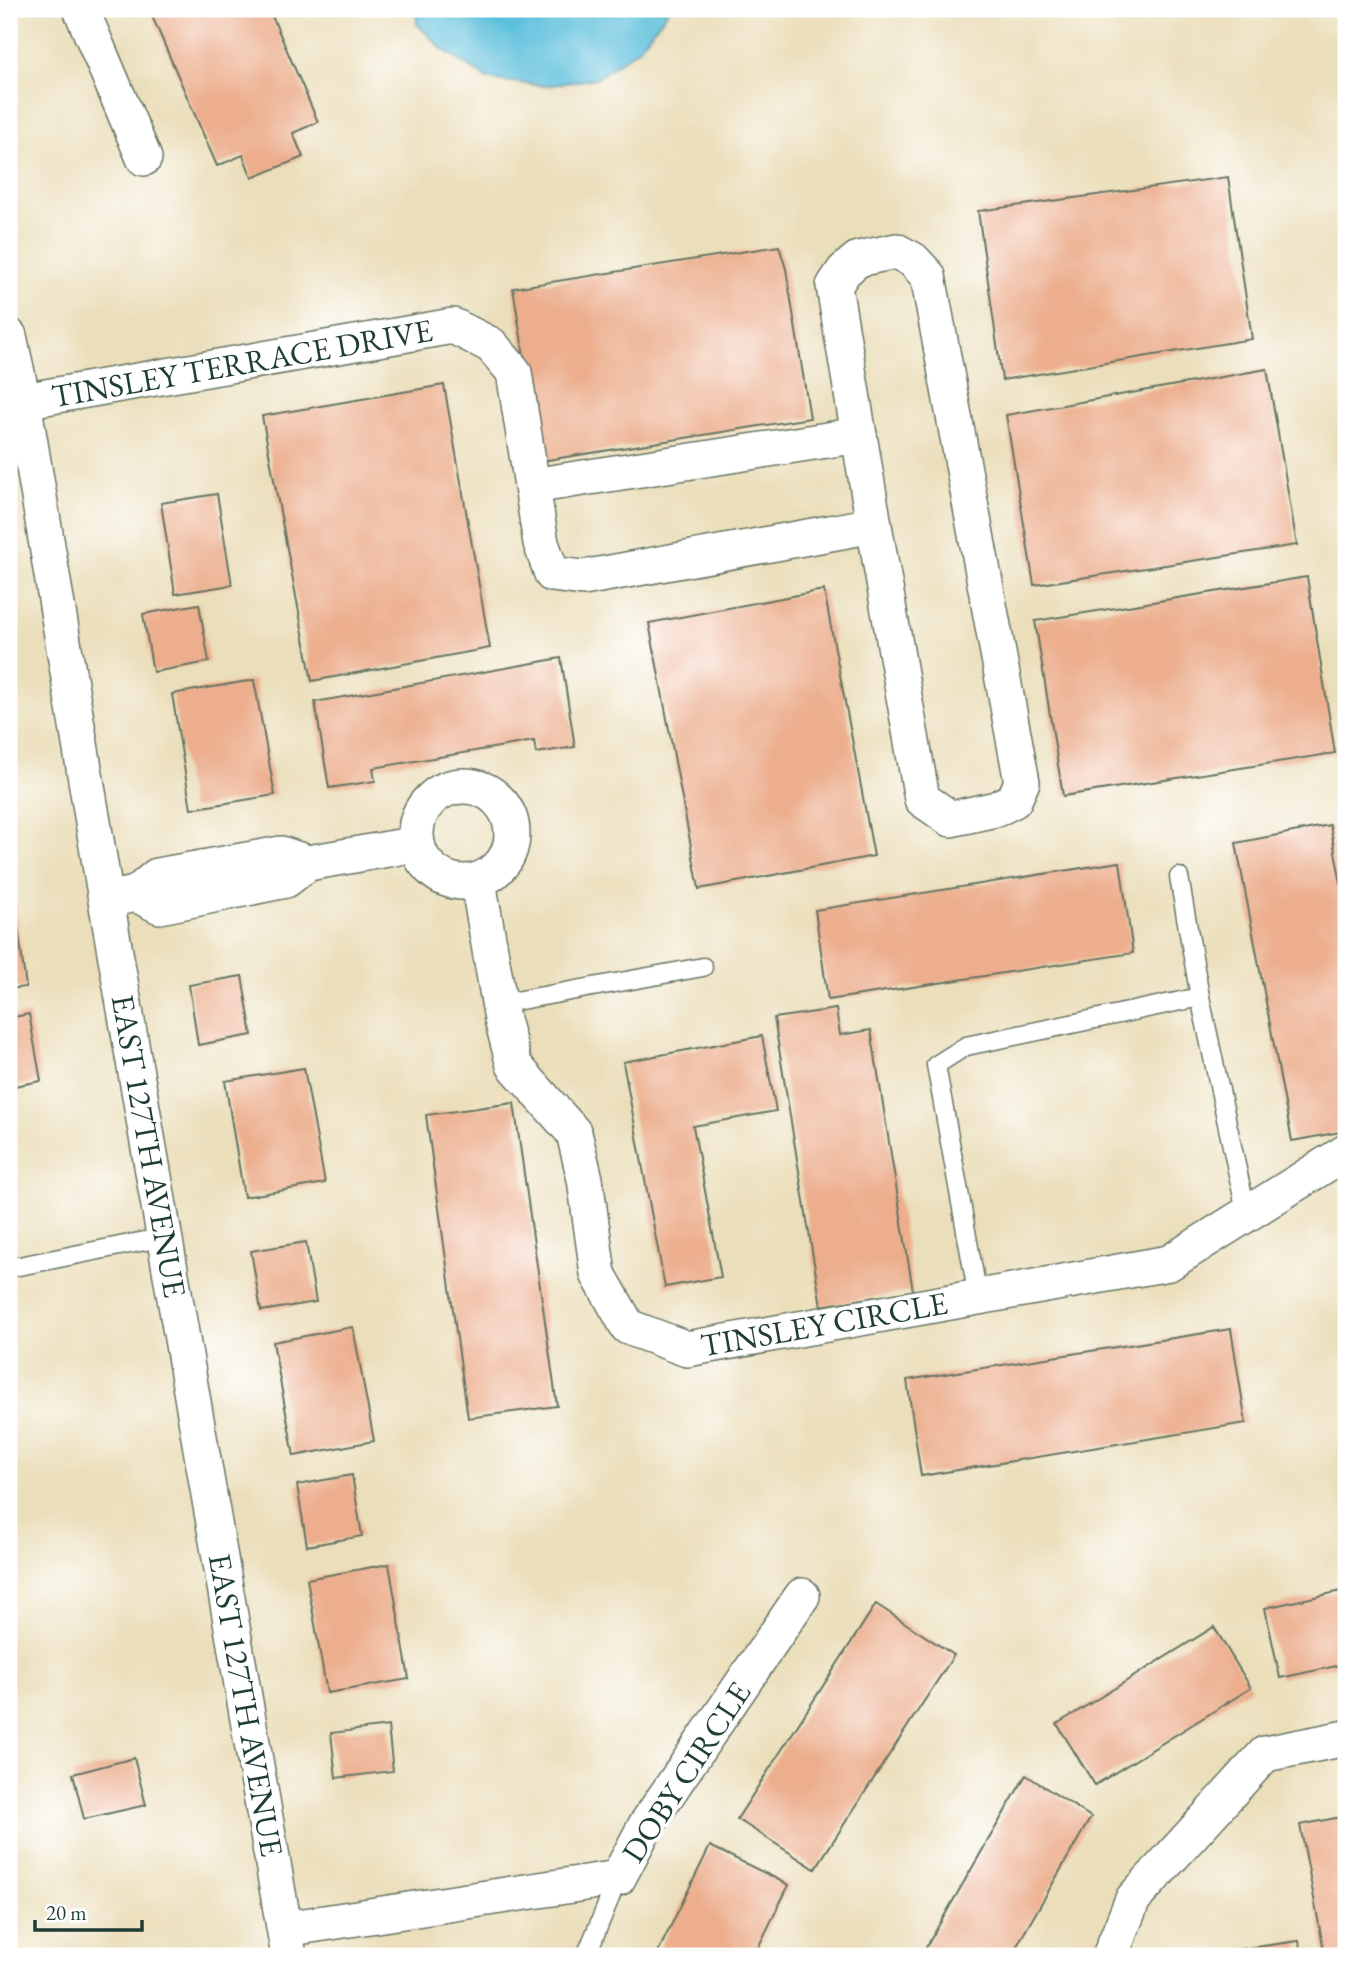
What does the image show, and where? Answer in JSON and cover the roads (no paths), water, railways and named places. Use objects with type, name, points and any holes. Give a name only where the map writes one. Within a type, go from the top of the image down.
[{"type":"street","points":[[81,9],[144,158]]},
{"type":"street","points":[[895,251],[913,260],[928,276],[1021,782],[1014,800],[996,809],[951,819],[922,799],[874,525],[834,286],[844,271],[858,259],[895,251]]},
{"type":"street","name":"TINSLEY TERRACE DRIVE","points":[[23,401],[453,326],[491,345],[514,372],[541,543],[552,574],[583,578],[874,525]]},
{"type":"street","name":"EAST 127TH AVENUE","points":[[9,336],[121,897],[165,1237],[287,1943]]},
{"type":"street","points":[[532,486],[859,435]]},
{"type":"street","points":[[459,786],[475,786],[490,793],[502,804],[510,817],[513,833],[511,849],[503,863],[492,874],[478,881],[462,883],[446,880],[422,859],[416,844],[416,828],[430,799],[459,786]]},
{"type":"street","points":[[121,897],[157,876],[169,873],[281,854],[308,863],[416,844]]},
{"type":"street","name":"TINSLEY CIRCLE","points":[[478,881],[499,1004],[514,1065],[574,1133],[585,1179],[598,1274],[628,1327],[687,1349],[1169,1263],[1346,1152]]},
{"type":"street","name":"DOBY CIRCLE","points":[[287,1943],[618,1878],[646,1825],[802,1596]]},
{"type":"street","points":[[1110,1956],[1133,1899],[1265,1754],[1346,1738]]},
{"type":"lane","points":[[1180,877],[1200,997],[1247,1216]]},
{"type":"lane","points":[[499,1004],[703,967]]},
{"type":"lane","points":[[978,1297],[936,1065],[966,1046],[1200,997]]},
{"type":"lane","points":[[9,1268],[165,1237]]},
{"type":"lane","points":[[586,1956],[618,1878]]},
{"type":"water","points":[[416,9],[668,11],[639,48],[597,78],[546,86],[488,79],[442,49],[417,24]]}]
